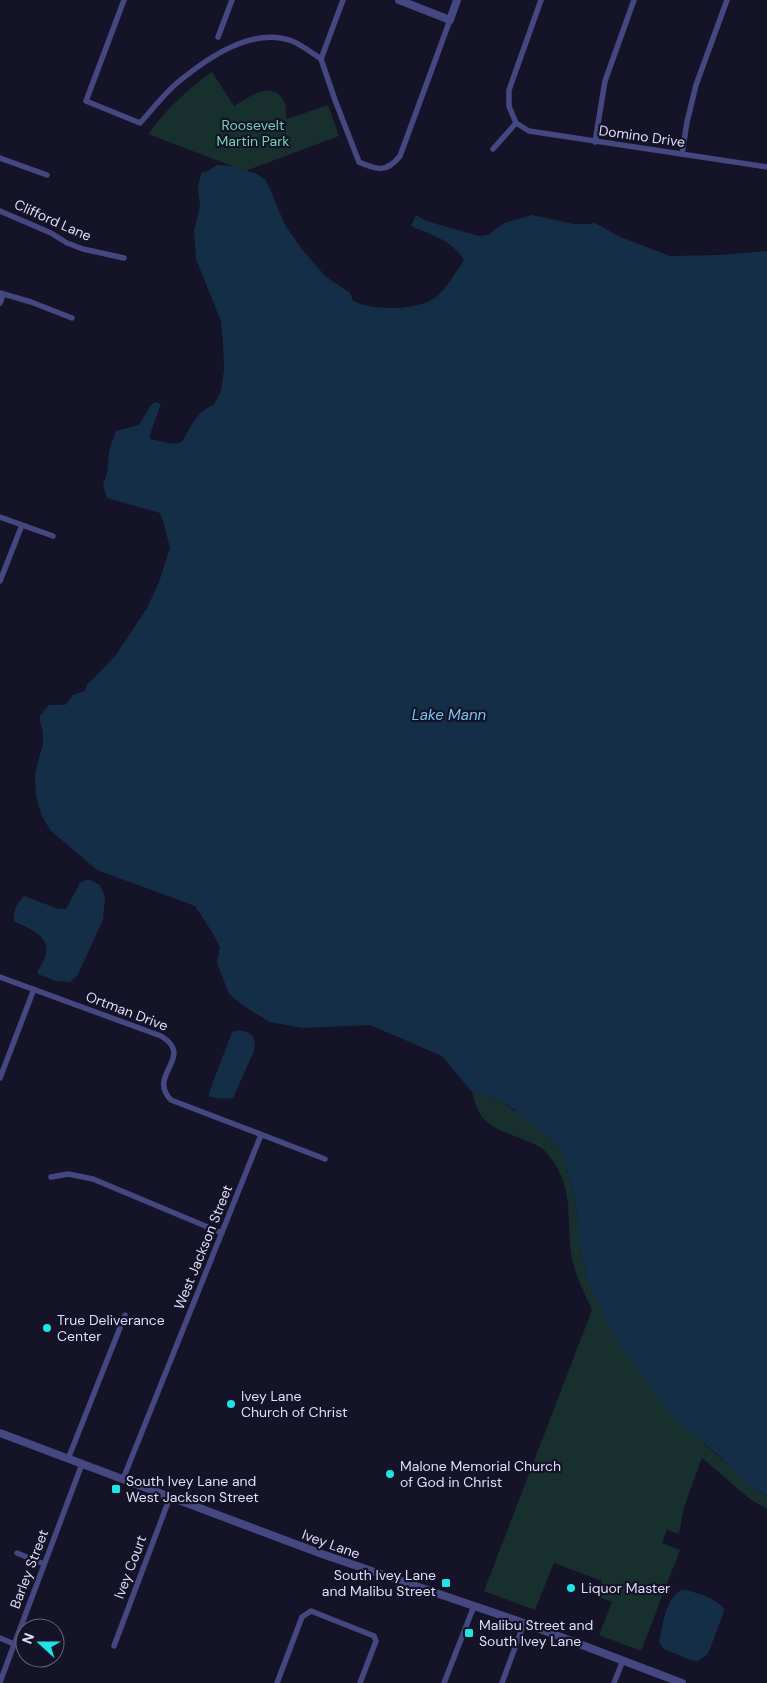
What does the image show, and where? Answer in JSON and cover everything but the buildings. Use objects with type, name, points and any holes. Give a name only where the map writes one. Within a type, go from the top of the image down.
[{"type":"street","points":[[124,0],[86,101],[140,123],[177,84],[214,56],[250,39],[271,37],[292,41],[321,59]]},
{"type":"street","points":[[218,37],[232,0]]},
{"type":"street","points":[[343,0],[321,59],[359,162],[372,168],[386,168],[394,164],[400,156],[457,0]]},
{"type":"street","points":[[399,0],[450,20]]},
{"type":"street","points":[[493,149],[516,123],[509,106],[509,90],[541,0]]},
{"type":"street","points":[[595,142],[605,81],[634,0]]},
{"type":"street","points":[[682,154],[696,85],[727,0]]},
{"type":"street","name":"Domino Drive","points":[[516,123],[529,131],[767,167]]},
{"type":"street","points":[[0,158],[47,175]]},
{"type":"street","name":"Clifford Lane","points":[[0,211],[52,233],[67,243],[124,258]]},
{"type":"street","points":[[0,303],[2,294],[31,302],[72,318]]},
{"type":"street","points":[[0,517],[53,536]]},
{"type":"street","points":[[0,581],[22,525]]},
{"type":"street","name":"Ortman Drive","points":[[0,977],[161,1036],[168,1040],[174,1049],[174,1056],[163,1087],[165,1094],[171,1100],[325,1159]]},
{"type":"street","points":[[0,1078],[34,989]]},
{"type":"street","name":"West Jackson Street","points":[[123,1480],[261,1134]]},
{"type":"street","points":[[50,1177],[68,1174],[93,1179],[222,1233]]},
{"type":"street","points":[[68,1459],[125,1315]]},
{"type":"street","name":"Ivey Lane","points":[[0,1433],[322,1554],[524,1623],[682,1683]]},
{"type":"street","name":"Barley Street","points":[[0,1682],[82,1464]]},
{"type":"street","name":"Ivey Court","points":[[114,1646],[170,1497]]},
{"type":"street","points":[[17,1554],[44,1564]]},
{"type":"street","points":[[444,1683],[474,1606]]},
{"type":"street","points":[[277,1683],[302,1617],[310,1611],[374,1636],[376,1641],[360,1683]]},
{"type":"street","points":[[502,1683],[524,1623]]},
{"type":"street","points":[[0,1638],[14,1644]]},
{"type":"street","points":[[614,1683],[622,1660]]},
{"type":"green space","name":"Roosevelt Martin Park","points":[[212,72],[234,106],[254,95],[268,91],[280,96],[285,103],[287,119],[328,105],[339,136],[245,171],[148,134],[177,100]]},
{"type":"green space","points":[[472,1092],[501,1101],[552,1140],[563,1154],[575,1201],[579,1225],[579,1245],[588,1281],[596,1298],[705,1445],[742,1479],[767,1496],[767,1509],[750,1499],[702,1458],[684,1507],[679,1534],[667,1530],[662,1543],[680,1550],[641,1651],[599,1635],[612,1602],[596,1596],[602,1581],[554,1563],[535,1610],[484,1591],[592,1310],[574,1268],[571,1253],[567,1196],[561,1175],[555,1164],[543,1149],[500,1130],[485,1120],[480,1114]]},
{"type":"water","name":"Lake Mann","points":[[217,165],[232,166],[257,174],[266,180],[285,225],[301,248],[326,277],[350,293],[353,301],[372,307],[407,307],[428,302],[444,289],[464,260],[447,243],[411,226],[416,215],[426,221],[479,236],[488,235],[504,223],[532,215],[574,224],[591,224],[593,222],[620,237],[670,256],[719,255],[767,251],[767,1496],[747,1484],[717,1454],[673,1416],[614,1337],[588,1281],[579,1245],[579,1225],[575,1201],[563,1154],[552,1140],[519,1115],[516,1115],[515,1110],[501,1101],[472,1092],[442,1056],[370,1025],[302,1028],[270,1022],[245,1007],[229,994],[217,963],[220,947],[195,906],[97,870],[50,830],[41,814],[36,795],[35,773],[43,744],[40,716],[49,705],[65,705],[73,695],[85,691],[87,685],[116,655],[147,608],[159,582],[170,548],[160,513],[107,498],[103,485],[107,473],[109,451],[116,431],[139,425],[151,405],[155,402],[161,404],[150,439],[173,444],[182,442],[198,415],[214,405],[221,391],[224,370],[221,321],[196,259],[194,231],[200,206],[198,186],[202,172],[206,172]]},
{"type":"water","points":[[88,879],[100,885],[105,897],[103,920],[77,976],[70,982],[56,981],[38,974],[37,972],[46,953],[46,946],[44,940],[39,935],[14,921],[17,905],[24,896],[56,908],[66,909],[80,883]]},
{"type":"water","points":[[239,1030],[247,1032],[252,1036],[255,1046],[233,1098],[214,1098],[209,1096],[232,1032]]},
{"type":"water","points":[[681,1590],[704,1596],[721,1605],[724,1609],[708,1654],[698,1661],[664,1649],[659,1642],[668,1606]]},
{"type":"place","name":"True Deliverance Center","points":[[47,1328]]},
{"type":"place","name":"Ivey Lane Church of Christ","points":[[231,1404]]},
{"type":"place","name":"Malone Memorial Church of God in Christ","points":[[390,1474]]},
{"type":"place","name":"South Ivey Lane and West Jackson Street","points":[[116,1489]]},
{"type":"place","name":"South Ivey Lane and Malibu Street","points":[[446,1583]]},
{"type":"place","name":"Liquor Master","points":[[571,1588]]},
{"type":"place","name":"Malibu Street and South Ivey Lane","points":[[469,1633]]}]
